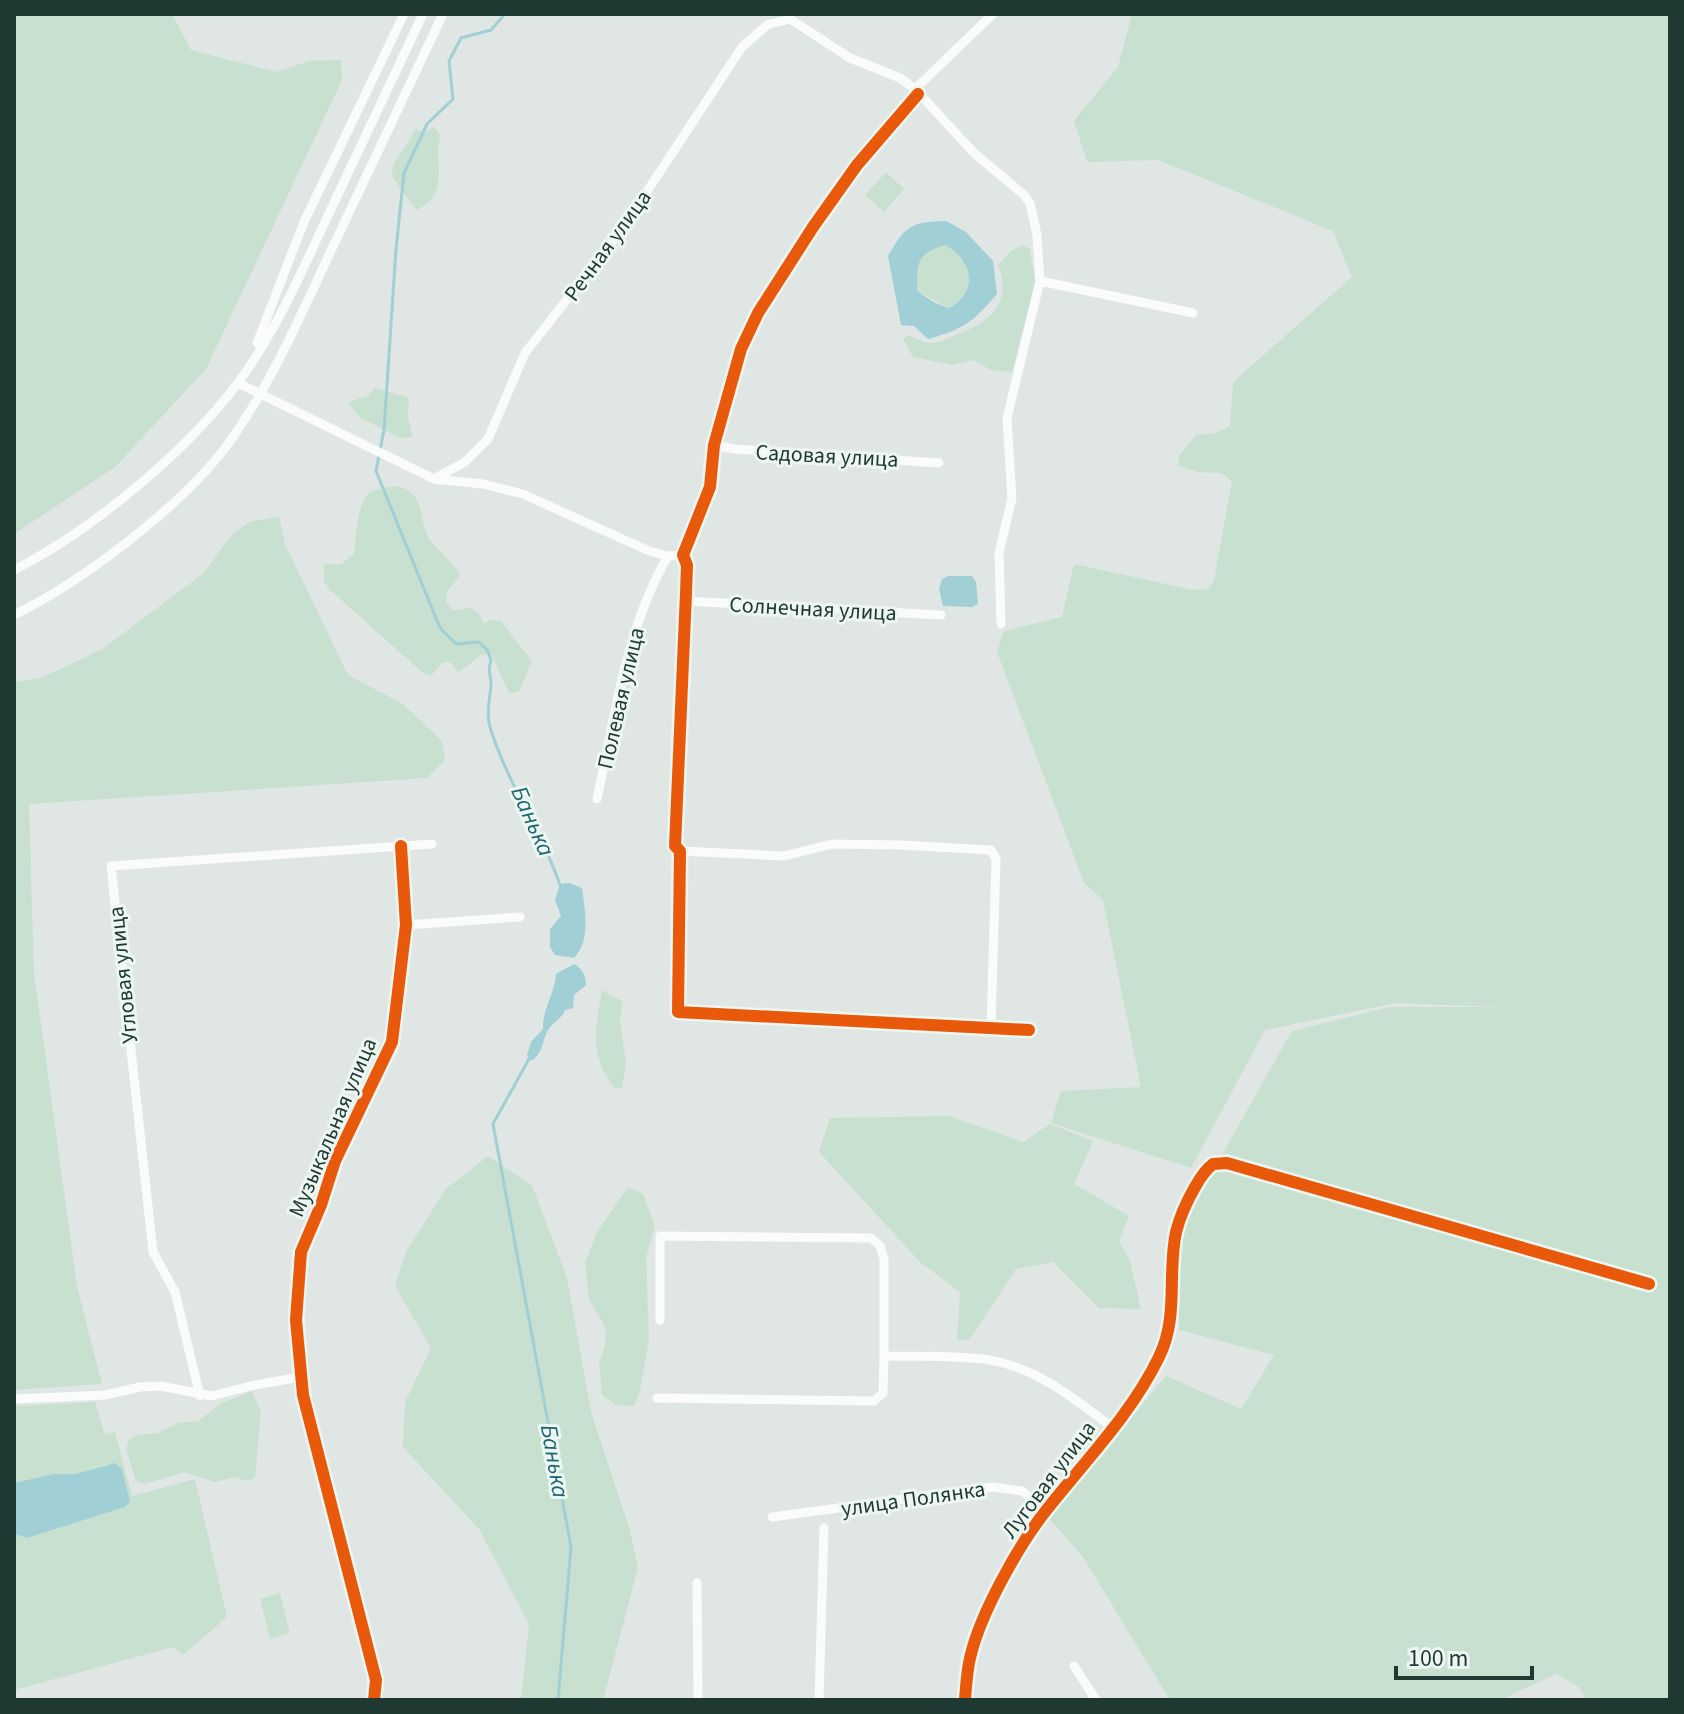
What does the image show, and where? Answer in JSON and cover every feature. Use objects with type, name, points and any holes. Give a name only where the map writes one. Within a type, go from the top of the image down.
[{"type":"street","points":[[246,372],[304,222],[404,14]]},
{"type":"street","points":[[14,570],[106,511],[181,446],[238,383],[294,287],[423,14]]},
{"type":"street","points":[[14,615],[50,597],[108,556],[199,478],[232,439],[260,395],[305,306],[443,14]]},
{"type":"street","points":[[991,1027],[996,859],[991,850],[832,844],[784,856],[680,851],[675,846],[687,565],[683,555],[710,487],[714,445],[741,349],[758,313],[857,165],[916,92],[993,14]]},
{"type":"street","name":"Речная улица","points":[[434,479],[465,462],[488,439],[525,353],[623,228],[742,47],[767,25],[790,19],[850,58],[900,78],[916,92]]},
{"type":"street","points":[[916,92],[974,153],[1024,195],[1030,203],[1037,235],[1040,281],[1007,418],[1012,498],[999,553],[1001,624]]},
{"type":"street","points":[[1040,281],[1193,313]]},
{"type":"street","points":[[238,383],[434,479],[483,484],[523,494],[649,551],[668,556],[683,555]]},
{"type":"street","name":"Садовая улица","points":[[714,445],[939,463]]},
{"type":"street","name":"Полевая улица","points":[[597,799],[632,635],[652,584],[668,556]]},
{"type":"street","name":"Солнечная улица","points":[[686,601],[941,615]]},
{"type":"street","name":"Угловая улица","points":[[200,1396],[175,1292],[153,1252],[111,866],[432,844]]},
{"type":"street","name":"Музыкальная улица","points":[[374,1700],[376,1680],[300,1377],[296,1320],[301,1252],[335,1161],[392,1042],[406,925],[401,846]]},
{"type":"street","points":[[680,851],[678,1012],[1029,1030]]},
{"type":"street","points":[[406,925],[520,917]]},
{"type":"street","name":"Луговая улица","points":[[965,1700],[970,1659],[978,1631],[1013,1560],[1046,1510],[1113,1428],[1152,1371],[1168,1336],[1176,1233],[1186,1202],[1208,1168],[1227,1163],[1649,1284]]},
{"type":"street","points":[[657,1398],[874,1401],[880,1398],[883,1393],[884,1259],[880,1246],[871,1238],[660,1236],[660,1320]]},
{"type":"street","points":[[884,1356],[990,1360],[1020,1368],[1045,1380],[1113,1428]]},
{"type":"street","points":[[14,1399],[105,1395],[160,1386],[212,1396],[300,1377]]},
{"type":"street","name":"улица Полянка","points":[[772,1517],[993,1487],[1022,1491],[1046,1510]]},
{"type":"street","points":[[819,1700],[824,1528]]},
{"type":"street","points":[[697,1583],[698,1700]]},
{"type":"street","points":[[1074,1666],[1096,1700]]},
{"type":"green space","points":[[14,14],[172,14],[191,50],[276,72],[309,61],[341,60],[342,80],[206,369],[115,467],[14,534]]},
{"type":"green space","points":[[1132,14],[1670,14],[1670,1700],[1587,1700],[1579,1687],[1556,1674],[1500,1700],[1170,1700],[1083,1557],[1048,1517],[1166,1376],[1241,1409],[1274,1355],[1179,1330],[1179,1265],[1191,1202],[1201,1183],[1215,1167],[1292,1031],[1389,1007],[1500,1007],[1395,1003],[1265,1030],[1191,1168],[1051,1123],[1061,1091],[1141,1087],[1103,900],[1084,883],[997,652],[1004,631],[1062,617],[1074,564],[1193,590],[1208,589],[1214,580],[1232,481],[1221,473],[1198,472],[1178,466],[1179,456],[1196,435],[1216,433],[1230,426],[1233,382],[1352,277],[1333,231],[1158,160],[1087,162],[1074,121],[1118,67]]},
{"type":"green space","points":[[434,127],[441,136],[438,186],[427,203],[416,210],[392,176],[393,165],[416,129],[425,132]]},
{"type":"green space","points":[[886,172],[904,189],[884,212],[865,195]]},
{"type":"green space","points":[[945,245],[962,259],[969,276],[965,293],[949,308],[917,291],[923,256]]},
{"type":"green space","points":[[1023,245],[1030,249],[1035,282],[1012,372],[991,370],[973,360],[952,365],[913,357],[903,339],[908,335],[926,342],[938,342],[979,324],[995,310],[1003,291],[998,265],[1011,251]]},
{"type":"green space","points":[[375,388],[409,398],[408,417],[413,437],[400,438],[359,417],[348,402],[368,396]]},
{"type":"green space","points":[[399,486],[414,495],[427,535],[460,576],[447,591],[446,602],[452,610],[472,608],[480,615],[483,624],[492,620],[501,621],[532,661],[519,691],[509,693],[491,654],[481,655],[458,673],[450,661],[442,663],[431,676],[423,673],[329,589],[324,581],[324,564],[341,564],[354,554],[358,520],[367,495],[375,490]]},
{"type":"green space","points":[[279,516],[285,544],[348,675],[403,704],[442,741],[445,760],[427,778],[29,804],[34,973],[77,1286],[102,1384],[14,1390],[14,682],[41,678],[101,650],[205,572],[232,534],[250,522]]},
{"type":"green space","points":[[602,990],[622,1001],[620,1022],[626,1063],[622,1088],[614,1088],[597,1052],[596,1029]]},
{"type":"green space","points":[[949,1116],[1023,1142],[1050,1124],[1093,1141],[1074,1184],[1129,1216],[1119,1241],[1130,1261],[1141,1309],[1099,1308],[1053,1262],[1016,1269],[970,1339],[957,1341],[960,1292],[920,1262],[819,1152],[830,1118]]},
{"type":"green space","points":[[488,1156],[532,1185],[567,1278],[591,1412],[630,1530],[638,1568],[603,1700],[521,1700],[529,1624],[479,1529],[403,1447],[405,1402],[431,1348],[395,1286],[406,1252],[445,1190]]},
{"type":"green space","points":[[628,1187],[643,1194],[655,1226],[646,1258],[649,1339],[634,1406],[616,1405],[602,1395],[599,1362],[605,1346],[606,1329],[589,1298],[585,1263],[597,1232]]},
{"type":"green space","points":[[252,1391],[261,1412],[255,1478],[246,1481],[236,1477],[215,1482],[184,1472],[145,1484],[136,1481],[126,1450],[129,1440],[137,1435],[158,1433],[178,1423],[198,1421],[222,1403]]},
{"type":"green space","points":[[95,1402],[105,1435],[115,1432],[132,1496],[195,1479],[227,1617],[183,1655],[173,1647],[14,1690],[14,1534],[27,1538],[125,1507],[130,1502],[108,1464],[75,1474],[54,1474],[14,1483],[14,1406]]},
{"type":"green space","points":[[280,1593],[290,1633],[270,1639],[260,1599]]},
{"type":"water","points":[[946,221],[966,232],[993,261],[997,294],[967,323],[928,339],[914,326],[901,325],[888,256],[911,227]],"holes":[[[945,245],[962,259],[969,276],[965,294],[949,308],[917,291],[918,273],[920,261],[928,252]]]},
{"type":"water","points":[[972,576],[976,582],[978,604],[972,607],[943,606],[939,589],[942,579]]},
{"type":"water","points":[[569,883],[582,888],[585,916],[583,943],[574,958],[555,955],[550,947],[550,929],[561,916],[555,900],[560,884]]},
{"type":"water","points":[[574,964],[583,973],[586,985],[574,995],[573,1008],[565,1010],[548,1030],[536,1057],[529,1060],[527,1055],[531,1042],[543,1029],[556,974]]},
{"type":"water","points":[[115,1463],[122,1469],[130,1502],[125,1507],[27,1538],[14,1534],[14,1483],[54,1474],[75,1474]]},
{"type":"waterway","name":"Банька","points":[[505,14],[491,30],[461,38],[449,61],[453,99],[427,124],[404,173],[384,430],[376,471],[440,628],[456,644],[479,642],[488,651],[491,661],[490,727],[560,885]]},
{"type":"waterway","name":"Банька","points":[[530,1057],[493,1124],[571,1547],[558,1700]]},
{"type":"cycle path","points":[[918,94],[857,165],[758,313],[741,349],[714,445],[710,487],[683,555],[687,565],[675,846],[680,851],[678,1012],[1029,1030]]},
{"type":"cycle path","points":[[374,1700],[376,1680],[303,1395],[296,1320],[301,1252],[335,1161],[392,1042],[406,925],[401,846]]},
{"type":"cycle path","points":[[965,1700],[975,1640],[1013,1560],[1048,1508],[1122,1417],[1159,1357],[1169,1326],[1178,1226],[1197,1184],[1213,1164],[1227,1163],[1649,1284]]}]
